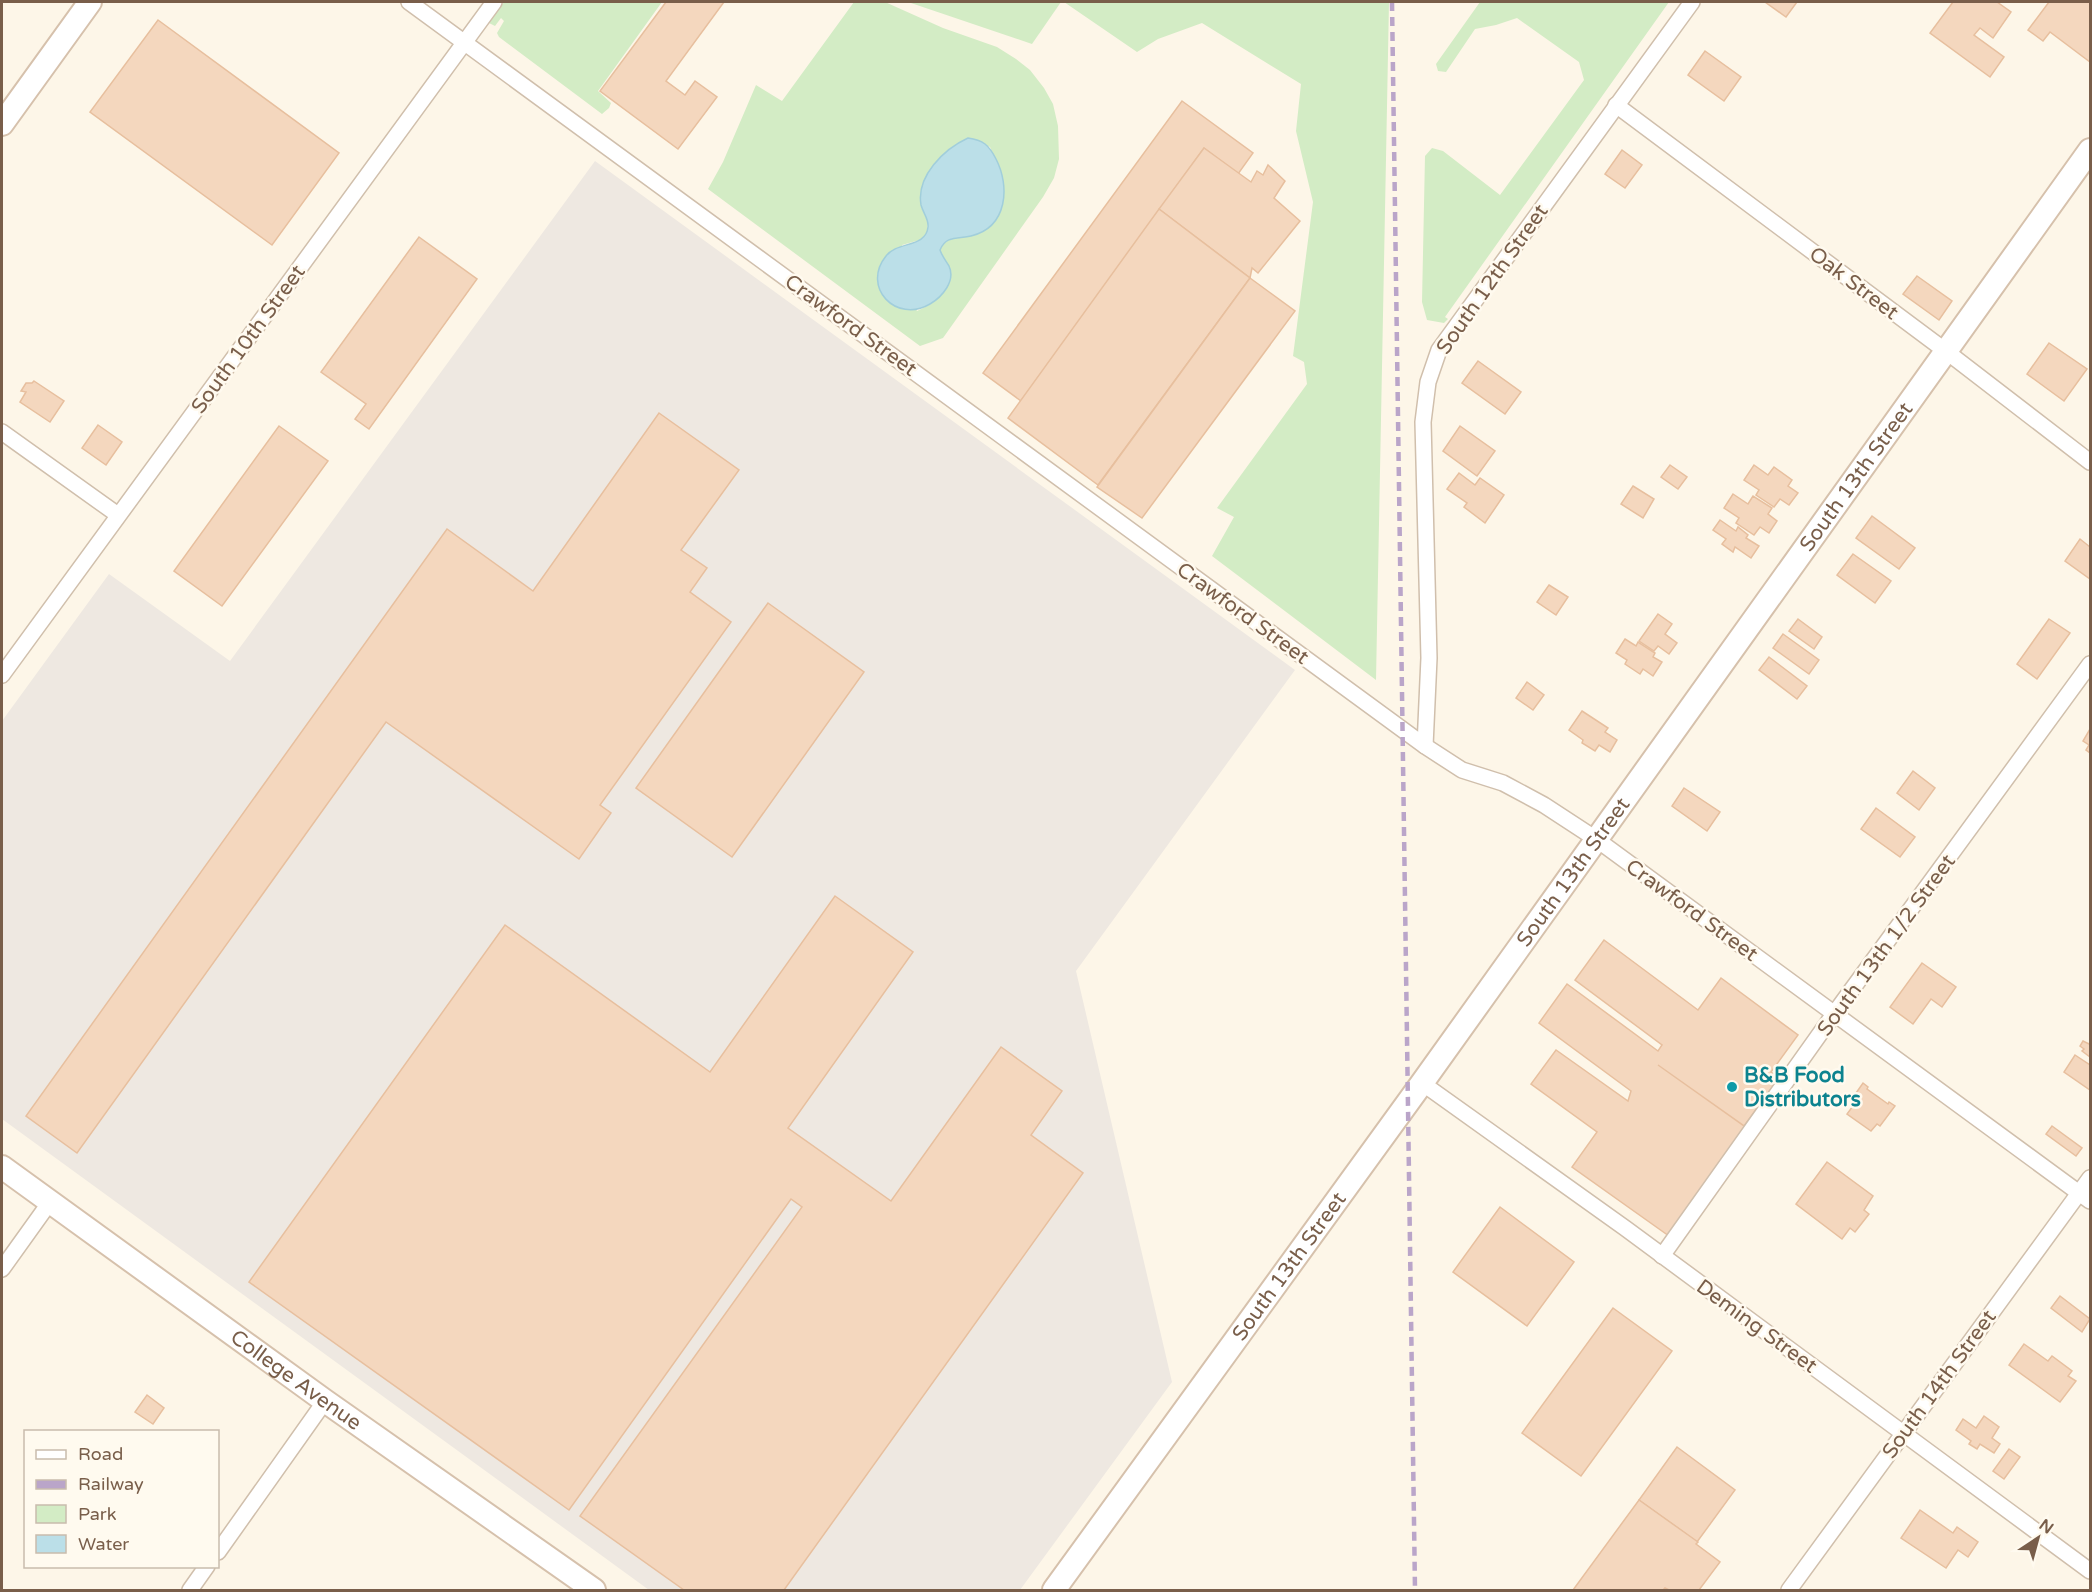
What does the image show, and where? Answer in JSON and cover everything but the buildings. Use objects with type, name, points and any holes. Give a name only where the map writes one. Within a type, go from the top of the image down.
[{"type":"main road","points":[[2,124],[83,4]]},
{"type":"main road","name":"South 13th Street","points":[[1054,1590],[1422,1083],[2091,150]]},
{"type":"main road","name":"College Avenue","points":[[2,1167],[325,1401],[594,1590]]},
{"type":"street","name":"Crawford Street","points":[[409,2],[1425,746],[1462,770],[1503,783],[1596,839],[2085,1197]]},
{"type":"street","name":"South 10th Street","points":[[2,675],[494,2]]},
{"type":"street","name":"South 12th Street","points":[[1425,746],[1430,658],[1422,422],[1428,382],[1439,350],[1692,2]]},
{"type":"street","name":"Oak Street","points":[[1616,105],[2091,462]]},
{"type":"street","points":[[2,432],[118,515]]},
{"type":"street","name":"South 13th 1/2 Street","points":[[1662,1256],[1834,1014],[2091,664]]},
{"type":"street","name":"Deming Street","points":[[1422,1083],[2091,1571]]},
{"type":"street","name":"South 14th Street","points":[[1789,1590],[1903,1433],[2085,1197],[2091,1178]]},
{"type":"street","points":[[2,1269],[50,1202]]},
{"type":"street","points":[[219,1551],[325,1401]]},
{"type":"street","points":[[190,1590],[206,1568]]},
{"type":"shaded area","points":[[595,161],[1295,670],[1076,971],[1172,1382],[1020,1590],[649,1590],[2,1119],[2,721],[109,574],[230,661]]},
{"type":"green space","points":[[504,2],[662,2],[598,91],[611,103],[602,114],[499,37],[497,33],[504,21],[501,18],[495,26],[489,23]]},
{"type":"green space","points":[[854,2],[885,2],[943,28],[997,47],[1030,70],[1044,88],[1053,104],[1058,126],[1059,159],[1054,178],[943,338],[920,346],[708,189],[723,162],[756,85],[782,101]],"holes":[[[968,138],[990,147],[1002,174],[971,236],[946,242],[940,250],[944,261],[931,304],[917,311],[902,245],[923,239],[927,232],[928,222],[921,207],[927,174],[949,149]]]},
{"type":"green space","points":[[908,2],[1061,2],[1032,44]]},
{"type":"green space","points":[[1064,2],[1389,2],[1376,680],[1212,556],[1234,517],[1217,508],[1307,384],[1304,362],[1293,356],[1313,202],[1296,131],[1301,84],[1202,23],[1158,39],[1137,52]]},
{"type":"green space","points":[[1480,2],[1669,2],[1445,317],[1448,319],[1444,323],[1427,320],[1422,302],[1425,156],[1432,148],[1443,151],[1500,195],[1584,80],[1579,62],[1517,18],[1475,29],[1446,72],[1438,71],[1436,64]]},
{"type":"water","points":[[968,138],[978,140],[988,147],[1000,170],[1004,193],[999,215],[983,231],[949,240],[943,245],[940,250],[949,266],[951,277],[947,288],[939,297],[930,304],[917,309],[895,306],[880,290],[879,268],[891,251],[917,241],[926,234],[928,221],[921,205],[921,194],[927,174],[941,156]]},
{"type":"railway","points":[[1392,2],[1415,1590]]},
{"type":"place","name":"B&B Food Distributors","points":[[1732,1087]]}]
